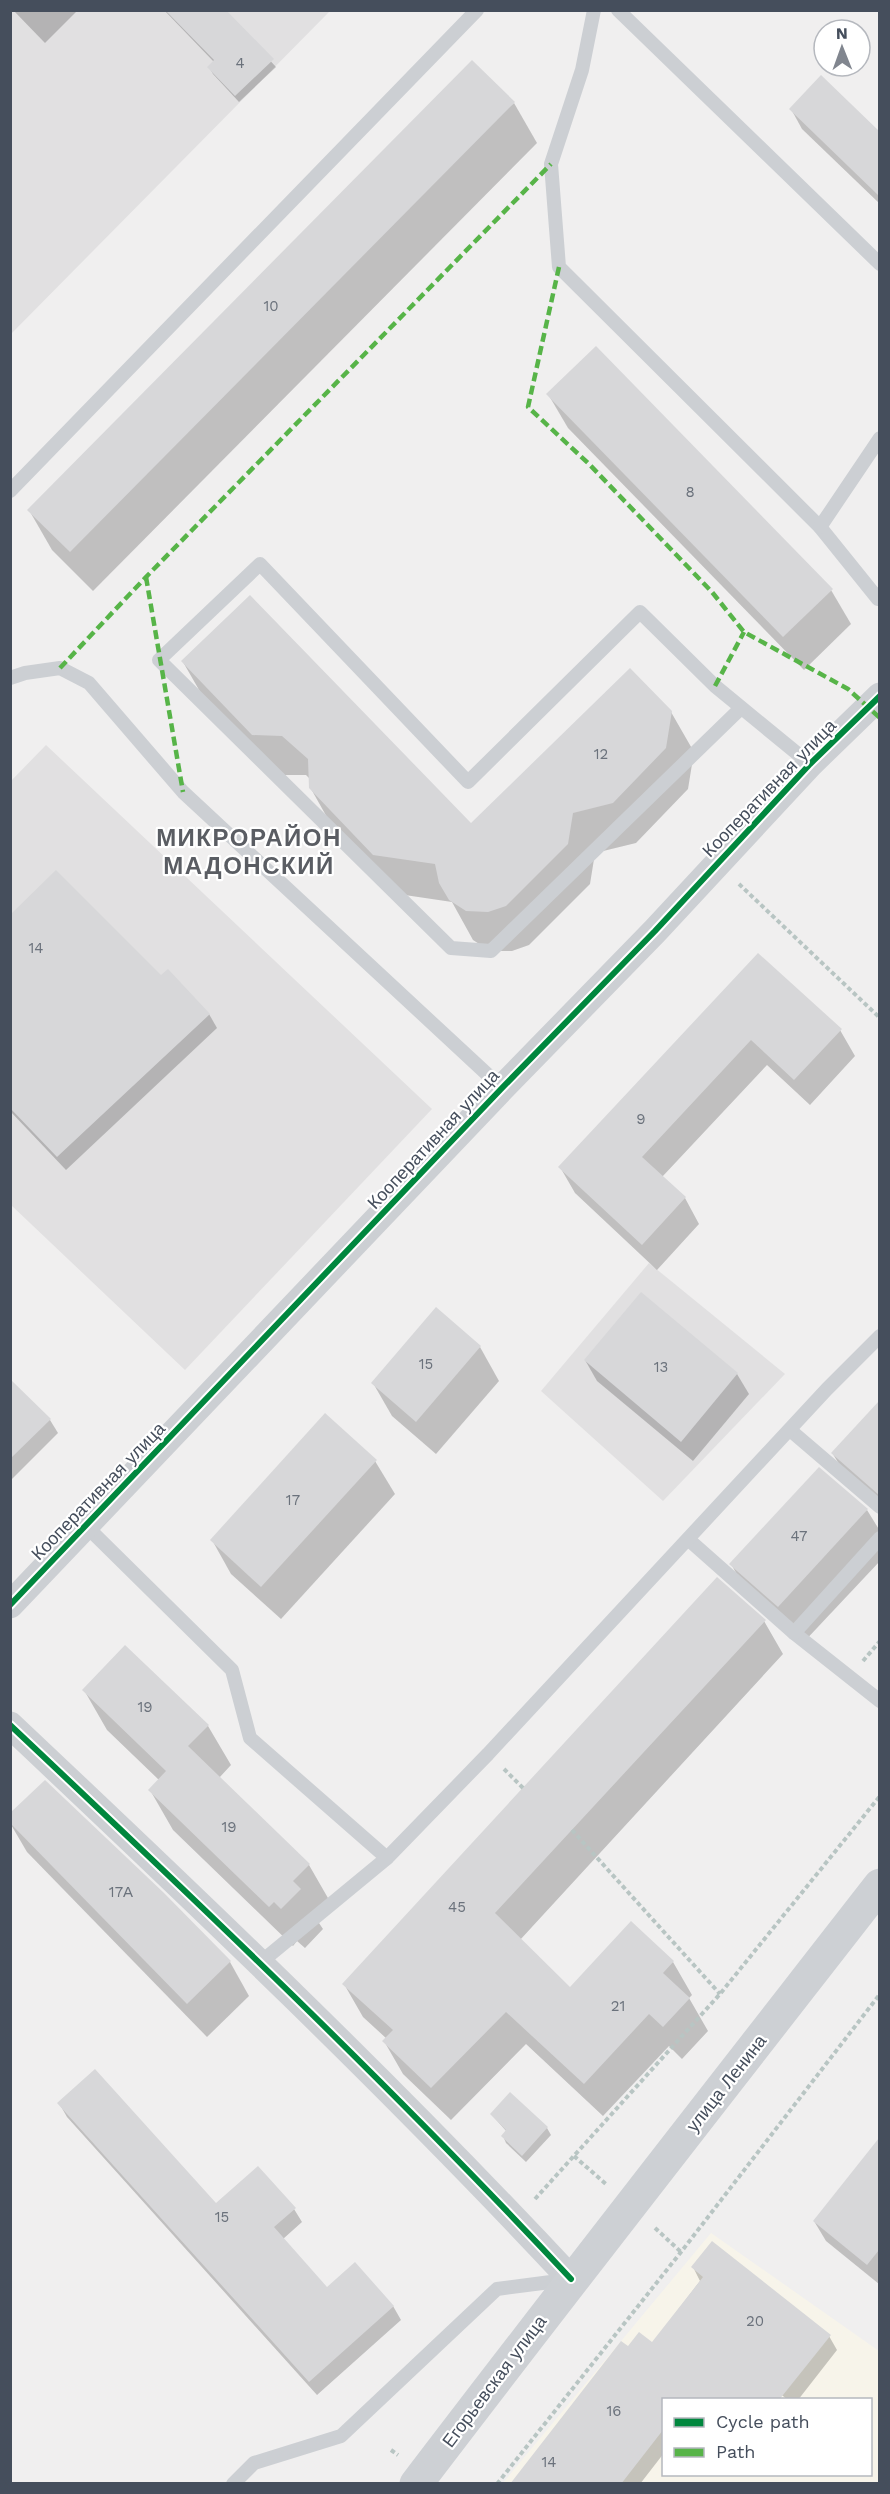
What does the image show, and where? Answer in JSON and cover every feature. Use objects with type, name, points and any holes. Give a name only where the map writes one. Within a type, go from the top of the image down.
[{"type":"main road","name":"улица Ленина","points":[[572,2279],[631,2207],[879,1885]]},
{"type":"main road","name":"Егорьевская улица","points":[[416,2484],[572,2279]]},
{"type":"street","name":"Кооперативная улица","points":[[10,1605],[810,764],[879,696]]},
{"type":"street","points":[[10,1725],[261,1962],[572,2279]]},
{"type":"lane","points":[[10,492],[477,10]]},
{"type":"lane","points":[[594,10],[582,70],[551,164],[559,267],[820,527],[878,600]]},
{"type":"lane","points":[[618,10],[879,264]]},
{"type":"lane","points":[[820,527],[879,438]]},
{"type":"lane","points":[[740,709],[491,951],[451,948],[159,660],[260,564],[468,782],[640,612],[740,709],[810,764]]},
{"type":"lane","points":[[10,678],[25,673],[60,668],[89,683],[183,792],[502,1088]]},
{"type":"lane","points":[[261,1962],[387,1858],[879,1336]]},
{"type":"lane","points":[[790,1430],[879,1507]]},
{"type":"lane","points":[[85,1525],[232,1670],[250,1738],[387,1858]]},
{"type":"lane","points":[[794,1633],[879,1538]]},
{"type":"lane","points":[[689,1539],[794,1633],[879,1701]]},
{"type":"lane","points":[[233,2483],[254,2463],[341,2436],[497,2289],[572,2279]]},
{"type":"path","points":[[717,863],[879,1018]]},
{"type":"path","points":[[516,2220],[720,1994],[879,1796]]},
{"type":"path","points":[[572,1830],[720,1994]]},
{"type":"path","points":[[497,2484],[681,2252],[879,1994]]},
{"type":"shaded area","points":[[11,11],[330,11],[11,334]]},
{"type":"shaded area","points":[[46,745],[432,1109],[185,1370],[11,1205],[10,782]]},
{"type":"shaded area","points":[[649,1263],[785,1374],[663,1501],[541,1391]]},
{"type":"shaded area","points":[[711,2233],[879,2351],[879,2483],[502,2484]]},
{"type":"building","points":[[165,10],[226,10],[274,59],[235,96],[207,67],[214,60]]},
{"type":"building","points":[[472,60],[515,102],[70,552],[27,510]]},
{"type":"building","points":[[818,78],[824,78],[879,131],[879,196],[789,109]]},
{"type":"building","points":[[596,346],[833,589],[783,637],[546,394]]},
{"type":"building","points":[[250,595],[471,823],[630,668],[672,711],[666,748],[613,803],[573,813],[568,844],[506,906],[488,912],[466,911],[449,900],[439,883],[435,864],[373,855],[309,788],[308,759],[282,736],[252,735],[181,661]]},
{"type":"building","points":[[56,870],[161,975],[168,969],[210,1014],[57,1157],[10,1108],[10,915]]},
{"type":"building","points":[[758,953],[842,1029],[794,1080],[751,1040],[642,1157],[686,1197],[642,1245],[558,1167]]},
{"type":"building","points":[[641,1292],[738,1373],[681,1442],[584,1360]]},
{"type":"building","points":[[436,1307],[481,1346],[416,1422],[371,1383]]},
{"type":"building","points":[[10,1379],[51,1419],[10,1459]]},
{"type":"building","points":[[879,1401],[879,1495],[831,1453]]},
{"type":"building","points":[[325,1413],[377,1460],[261,1587],[210,1540]]},
{"type":"building","points":[[819,1467],[868,1509],[778,1607],[729,1564]]},
{"type":"building","points":[[717,1577],[766,1620],[495,1913],[570,1987],[631,1921],[674,1961],[663,1973],[690,1998],[663,2027],[649,2014],[584,2084],[506,2012],[431,2088],[382,2041],[393,2030],[342,1984]]},
{"type":"building","points":[[125,1645],[209,1725],[188,1746],[310,1864],[293,1881],[301,1889],[281,1909],[274,1902],[269,1907],[148,1790],[166,1771],[82,1690]]},
{"type":"building","points":[[45,1780],[164,1893],[231,1961],[187,2004],[10,1823],[10,1813]]},
{"type":"building","points":[[95,2069],[216,2203],[258,2166],[296,2208],[274,2227],[327,2287],[355,2262],[394,2306],[309,2382],[57,2103]]},
{"type":"building","points":[[510,2092],[548,2127],[522,2156],[501,2136],[506,2130],[490,2114]]},
{"type":"building","points":[[879,2138],[879,2250],[867,2265],[813,2221]]},
{"type":"building","points":[[712,2241],[831,2335],[781,2398],[662,2398],[662,2431],[621,2484],[510,2484],[621,2341],[628,2346],[639,2332],[652,2342],[703,2277],[691,2267]]},
{"type":"marked path","points":[[60,668],[146,577],[551,164]]},
{"type":"marked path","points":[[559,267],[528,407],[589,464],[712,592],[744,632],[848,689],[880,718]]},
{"type":"marked path","points":[[146,577],[183,792]]},
{"type":"marked path","points":[[715,686],[744,632]]},
{"type":"cycle path","points":[[10,1605],[502,1088],[655,931],[810,764],[880,696]]},
{"type":"cycle path","points":[[10,1725],[225,1929],[365,2067],[571,2279]]},
{"type":"district","name":"МИКРОРАЙОН МАДОНСКИЙ","points":[[249,852]]}]
